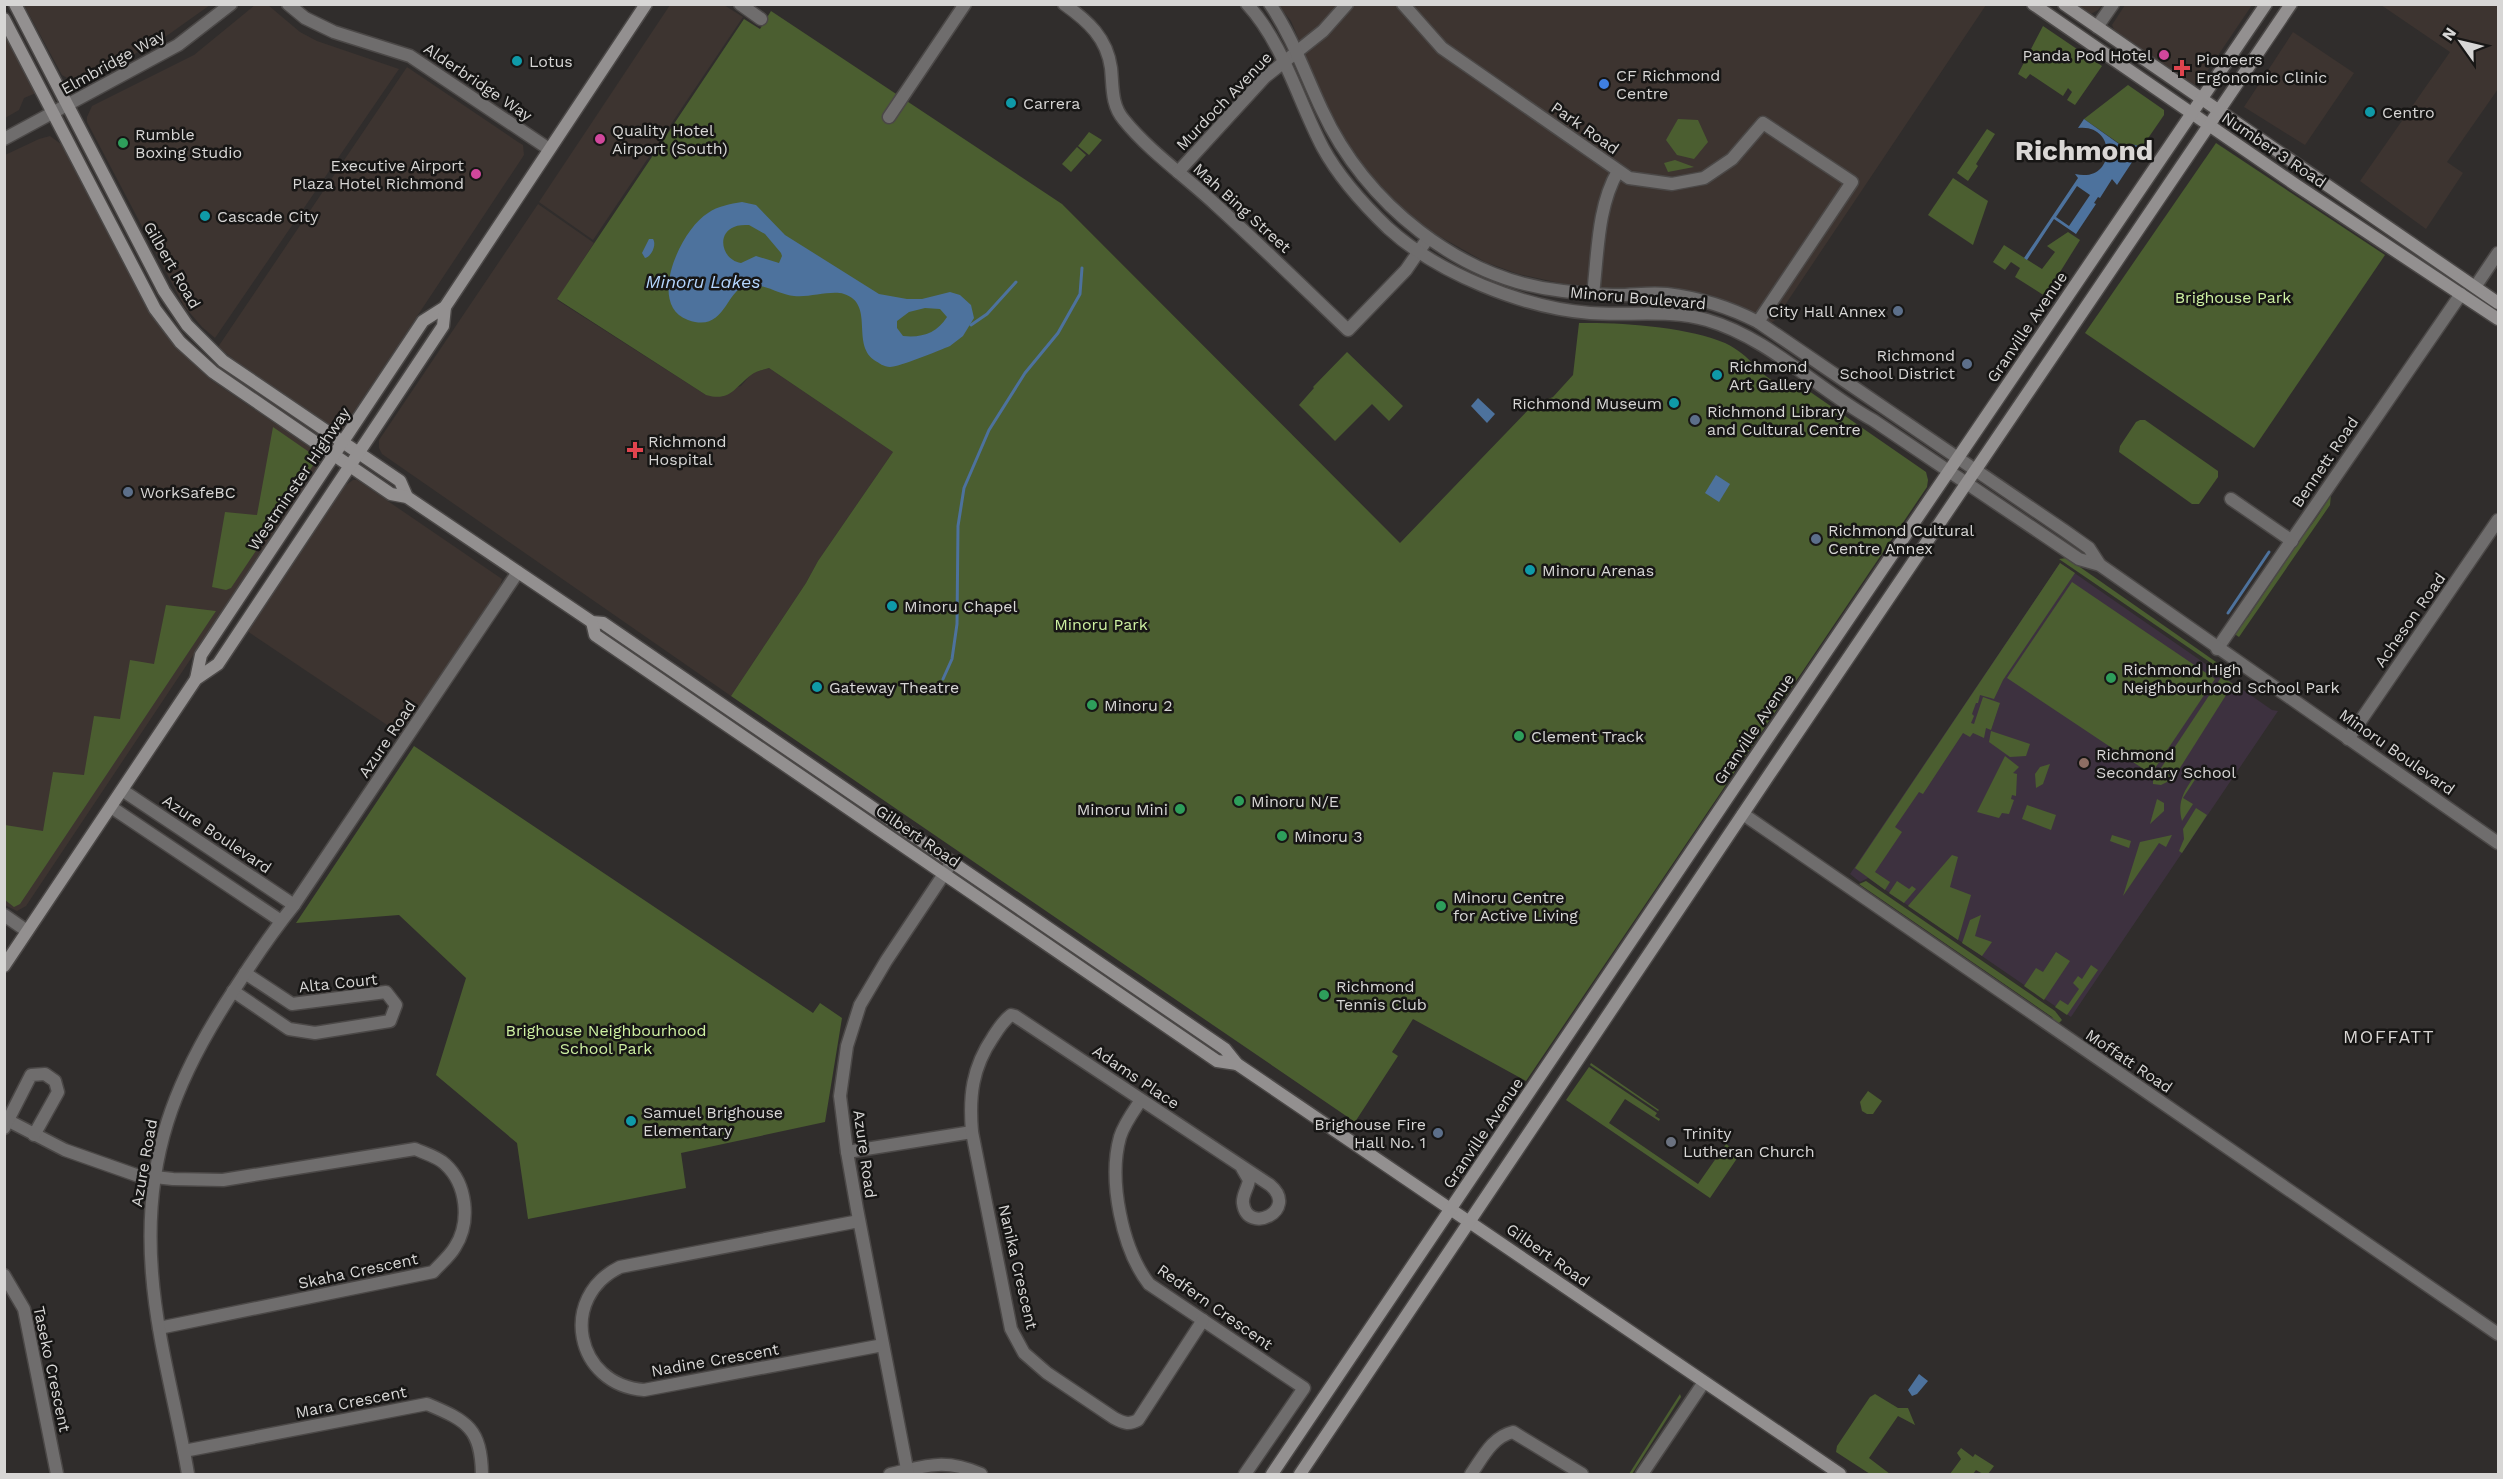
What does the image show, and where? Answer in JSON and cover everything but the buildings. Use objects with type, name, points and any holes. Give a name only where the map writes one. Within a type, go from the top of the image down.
[{"type":"main road","name":"Gilbert Road","points":[[15,4],[98,168],[164,291],[187,325],[224,361],[400,481],[407,497]]},
{"type":"main road","name":"Westminster Highway","points":[[196,680],[201,655],[423,321],[445,307],[646,4]]},
{"type":"main road","name":"Number 3 Road","points":[[2032,4],[2209,126],[2499,319]]},
{"type":"main road","name":"Number 3 Road","points":[[2064,4],[2499,303]]},
{"type":"main road","name":"Granville Avenue","points":[[1272,1474],[2266,4]]},
{"type":"main road","points":[[1299,1474],[2291,4]]},
{"type":"main road","name":"Gilbert Road","points":[[4,19],[145,293],[165,324],[193,356],[213,372],[391,494],[407,497],[592,622],[603,623],[1225,1049],[1237,1064],[1840,1474]]},
{"type":"main road","points":[[2457,291],[2475,287]]},
{"type":"main road","name":"Westminster Highway","points":[[4,966],[196,680],[218,664],[442,326],[445,307]]},
{"type":"main road","name":"Gilbert Road","points":[[592,622],[595,635],[1217,1061],[1237,1064]]},
{"type":"street","name":"Elmbridge Way","points":[[4,139],[189,38],[231,4]]},
{"type":"street","name":"Alderbridge Way","points":[[288,4],[306,18],[334,32],[410,56],[549,149]]},
{"type":"street","points":[[740,4],[761,19]]},
{"type":"street","points":[[889,117],[965,4]]},
{"type":"street","name":"Mah Bing Street","points":[[1064,4],[1082,16],[1097,32],[1109,58],[1115,106],[1124,120],[1178,172],[1214,202],[1347,330],[1406,270],[1428,238]]},
{"type":"street","name":"Minoru Boulevard","points":[[1247,4],[1269,34],[1323,148],[1340,176],[1389,228],[1418,252],[1449,270],[1528,300],[1591,313],[1663,314],[1705,319],[1743,333],[2079,559],[2100,565],[2217,649],[2499,843]]},
{"type":"street","name":"Minoru Boulevard","points":[[1270,4],[1298,51],[1322,111],[1356,166],[1380,195],[1428,238],[1494,273],[1548,289],[1593,294],[1665,294],[1698,299],[1740,313],[1758,322],[2089,548],[2100,565]]},
{"type":"street","name":"Murdoch Avenue","points":[[1178,172],[1265,77],[1332,22],[1347,4]]},
{"type":"street","name":"Park Road","points":[[1403,4],[1442,48],[1629,178],[1672,184],[1704,178],[1732,159],[1762,123],[1852,182],[1758,322]]},
{"type":"street","points":[[2097,27],[2113,4]]},
{"type":"street","points":[[1593,294],[1604,207],[1612,181],[1618,171]]},
{"type":"street","points":[[2475,287],[2499,253]]},
{"type":"street","name":"Bennett Road","points":[[2217,649],[2292,541],[2457,291]]},
{"type":"street","points":[[2231,499],[2292,541]]},
{"type":"street","name":"Acheson Road","points":[[2348,738],[2499,520]]},
{"type":"street","name":"Azure Road","points":[[188,1474],[159,1328],[152,1275],[150,1231],[154,1177],[167,1122],[181,1083],[205,1034],[233,991],[294,905],[518,572]]},
{"type":"street","name":"Azure Boulevard","points":[[122,790],[294,905]]},
{"type":"street","points":[[111,807],[281,921]]},
{"type":"street","name":"Moffatt Road","points":[[1743,814],[2499,1334]]},
{"type":"street","name":"Azure Road","points":[[908,1473],[859,1221],[840,1096],[847,1046],[860,1005],[886,961],[952,862]]},
{"type":"street","points":[[4,915],[27,931]]},
{"type":"street","name":"Alta Court","points":[[233,991],[289,1029],[315,1033],[390,1021],[396,1005],[386,992],[292,1004],[245,973]]},
{"type":"street","name":"Adams Place","points":[[1011,1015],[1019,1018],[1242,1168]]},
{"type":"street","name":"Nanika Crescent","points":[[1011,1015],[1004,1020],[985,1048],[974,1071],[970,1105],[972,1132],[1011,1329],[1024,1353],[1047,1373],[1114,1418],[1123,1423],[1131,1423],[1138,1420],[1203,1320]]},
{"type":"street","points":[[7,1124],[31,1076],[45,1074],[56,1081],[58,1092],[34,1135]]},
{"type":"street","name":"Redfern Crescent","points":[[1140,1100],[1121,1134],[1116,1153],[1117,1191],[1128,1244],[1138,1270],[1149,1284],[1304,1388],[1245,1474]]},
{"type":"street","name":"Skaha Crescent","points":[[7,1124],[65,1150],[136,1175],[223,1180],[415,1149],[444,1162],[459,1181],[465,1226],[455,1248],[433,1272],[159,1328]]},
{"type":"street","points":[[847,1152],[972,1132]]},
{"type":"street","name":"Nadine Crescent","points":[[859,1221],[620,1267],[606,1275],[589,1297],[582,1315],[582,1340],[591,1360],[602,1374],[626,1387],[644,1390],[883,1345]]},
{"type":"street","name":"Taseko Crescent","points":[[4,1275],[24,1310],[57,1474]]},
{"type":"street","points":[[1642,1474],[1704,1382]]},
{"type":"street","name":"Mara Crescent","points":[[184,1451],[427,1404],[451,1414],[475,1433],[482,1452],[482,1474]]},
{"type":"street","points":[[1471,1474],[1495,1440],[1502,1434],[1513,1432],[1582,1474]]},
{"type":"street","points":[[890,1474],[908,1473],[927,1465],[944,1464],[963,1467],[981,1474]]},
{"type":"shaded area","points":[[24,5],[210,5],[165,37],[79,85],[62,75]]},
{"type":"shaded area","points":[[255,5],[268,5],[300,32],[317,41],[399,69],[215,338],[184,306],[87,122],[87,117],[92,106],[194,55]]},
{"type":"shaded area","points":[[670,5],[724,5],[743,17],[593,240],[539,202]]},
{"type":"shaded area","name":"CF Richmond Centre","points":[[1278,5],[1986,5],[1775,320],[1769,325],[1746,312],[1564,284],[1518,274],[1485,262],[1430,231],[1400,206],[1366,170],[1348,144],[1322,95],[1291,21]]},
{"type":"shaded area","points":[[2072,5],[2102,5],[2091,14],[2084,13]]},
{"type":"shaded area","points":[[2125,5],[2252,5],[2200,82],[2194,85],[2115,32],[2112,25]]},
{"type":"shaded area","points":[[2381,5],[2498,5],[2498,89],[2447,162],[2463,173],[2426,229],[2360,181],[2450,52]]},
{"type":"shaded area","points":[[2293,32],[2354,73],[2305,145],[2244,107]]},
{"type":"shaded area","points":[[5,33],[36,93],[24,98],[19,110],[5,118]]},
{"type":"shaded area","points":[[407,67],[523,145],[524,155],[343,428],[334,429],[218,347]]},
{"type":"shaded area","points":[[50,136],[61,144],[146,307],[171,342],[211,380],[315,451],[320,460],[318,468],[26,906],[17,911],[5,905],[5,155]]},
{"type":"shaded area","name":"Richmond Hospital","points":[[538,204],[594,243],[557,300],[706,395],[741,386],[752,373],[769,368],[893,452],[818,561],[806,583],[731,696],[382,454],[379,448],[379,440]]},
{"type":"shaded area","points":[[357,480],[502,579],[500,586],[402,735],[247,631],[343,487]]},
{"type":"shaded area","name":"Richmond Secondary School","points":[[2060,563],[2272,710],[2278,711],[2071,1017],[1868,878],[1860,882],[1850,874]]},
{"type":"green space","name":"Minoru Park","points":[[771,11],[1062,204],[1400,543],[1533,405],[1553,397],[1573,375],[1579,323],[1614,323],[1674,329],[1725,343],[1746,357],[1769,378],[1779,384],[1806,389],[1926,472],[1927,487],[1526,1081],[1413,1019],[1392,1052],[1398,1056],[1355,1122],[731,696],[806,583],[818,561],[893,452],[769,368],[753,374],[726,395],[714,397],[706,395],[557,299],[744,19],[760,29]]},
{"type":"green space","points":[[2043,26],[2102,66],[2075,105],[2067,100],[2072,92],[2068,88],[2063,96],[2030,74],[2026,79],[2018,74]]},
{"type":"green space","points":[[2128,85],[2164,110],[2164,115],[2142,147],[2131,144],[2127,149],[2084,119]]},
{"type":"green space","points":[[1678,119],[1698,120],[1708,142],[1694,159],[1677,155],[1666,140]]},
{"type":"green space","points":[[1987,129],[1995,134],[1968,181],[1957,173]]},
{"type":"green space","points":[[1089,132],[1102,140],[1089,155],[1078,146]]},
{"type":"green space","name":"Brighouse Park","points":[[2216,143],[2385,255],[2254,448],[2085,333]]},
{"type":"green space","points":[[1077,147],[1086,155],[1071,172],[1062,164]]},
{"type":"green space","points":[[1675,160],[1694,167],[1668,172],[1664,163]]},
{"type":"green space","points":[[1953,178],[1988,201],[1973,245],[1928,215]]},
{"type":"green space","points":[[2068,232],[2080,240],[2045,296],[2015,277],[2020,268],[2011,262],[2005,270],[1993,262],[2004,245],[2042,269],[2055,252],[2047,246]]},
{"type":"green space","points":[[1347,352],[1403,406],[1389,421],[1372,404],[1335,441],[1299,405]]},
{"type":"green space","points":[[2145,420],[2218,471],[2218,477],[2199,504],[2192,504],[2119,452],[2120,446],[2136,422]]},
{"type":"green space","points":[[273,427],[312,454],[314,464],[231,588],[226,590],[212,587],[225,512],[257,515]]},
{"type":"green space","points":[[2331,495],[2330,505],[2239,637],[2233,633],[2248,617],[2290,555],[2294,543],[2309,528]]},
{"type":"green space","points":[[2067,558],[2219,664],[2217,667],[2059,559]]},
{"type":"green space","points":[[2060,563],[2075,573],[2003,680],[1994,699],[1980,695],[1976,703],[1971,723],[1974,724],[1983,697],[2000,703],[1991,730],[1986,728],[1984,738],[1973,733],[1970,737],[1963,733],[1923,794],[1919,792],[1895,827],[1902,832],[1875,872],[1890,882],[1885,890],[1855,868]]},
{"type":"green space","name":"Richmond High Neighbourhood School Park","points":[[2072,582],[2215,679],[2151,774],[2007,678]]},
{"type":"green space","points":[[166,605],[216,611],[20,904],[14,907],[5,900],[5,825],[43,831],[53,772],[84,775],[94,716],[120,719],[130,660],[154,664]]},
{"type":"green space","points":[[2222,676],[2233,684],[2173,779],[2161,785],[2153,784],[2153,780]]},
{"type":"green space","points":[[1991,731],[2030,744],[2026,756],[2010,757],[1989,742]]},
{"type":"green space","name":"Brighouse Neighbourhood School Park","points":[[414,746],[813,1013],[820,1003],[842,1018],[825,1122],[681,1153],[686,1188],[528,1219],[517,1143],[436,1075],[466,978],[399,915],[296,923]]},
{"type":"green space","points":[[2005,756],[2019,767],[2013,773],[2017,774],[2016,796],[2012,795],[2011,799],[2014,800],[2009,814],[2002,813],[1999,818],[1977,812]]},
{"type":"green space","points":[[2050,764],[2043,784],[2036,788],[2035,774],[2040,767]]},
{"type":"green space","points":[[2196,774],[2198,775],[2183,798],[2193,804],[2182,821],[2181,802],[2188,786]]},
{"type":"green space","points":[[2157,799],[2164,803],[2164,811],[2150,824]]},
{"type":"green space","points":[[2027,805],[2056,815],[2051,830],[2022,819]]},
{"type":"green space","points":[[2196,808],[2207,815],[2182,853],[2179,851],[2184,839],[2183,829]]},
{"type":"green space","points":[[2112,835],[2131,841],[2129,848],[2110,841]]},
{"type":"green space","points":[[2172,835],[2166,847],[2159,843],[2123,896],[2140,842]]},
{"type":"green space","points":[[1952,855],[1958,857],[1950,887],[1971,895],[1958,940],[1908,906]]},
{"type":"green space","points":[[1866,881],[2055,1011],[2062,1020],[2057,1025],[2052,1017],[1859,884]]},
{"type":"green space","points":[[1897,881],[1909,889],[1912,886],[1916,889],[1904,903],[1889,893]]},
{"type":"green space","points":[[1981,915],[1975,936],[1992,942],[1982,956],[1962,943],[1970,920]]},
{"type":"green space","points":[[2056,952],[2070,961],[2044,1000],[2024,986],[2036,968],[2043,972]]},
{"type":"green space","points":[[2091,965],[2098,970],[2067,1015],[2055,1007],[2060,1000],[2068,1005],[2079,989],[2073,983],[2078,976],[2082,979]]},
{"type":"green space","points":[[1591,1063],[1659,1110],[1590,1065]]},
{"type":"green space","points":[[1589,1067],[1657,1113],[1655,1116],[1660,1119],[1659,1121],[1625,1099],[1609,1123],[1698,1184],[1726,1144],[1740,1154],[1710,1198],[1566,1100]]},
{"type":"green space","points":[[1868,1091],[1882,1101],[1873,1114],[1862,1111],[1860,1102]]},
{"type":"green space","points":[[1680,1394],[1681,1397],[1632,1474],[1629,1474]]},
{"type":"green space","points":[[1875,1394],[1898,1408],[1908,1408],[1915,1425],[1898,1416],[1869,1458],[1890,1474],[1870,1474],[1836,1452],[1837,1446],[1870,1397]]},
{"type":"green space","points":[[1961,1448],[1973,1457],[1975,1454],[1994,1466],[1988,1474],[1976,1470],[1973,1474],[1950,1474],[1961,1459],[1957,1453]]},
{"type":"water","points":[[2084,119],[2126,149],[2131,144],[2142,147],[2117,185],[2112,179],[2100,198],[2098,197],[2094,203],[2096,204],[2076,234],[2054,219],[2027,260],[2024,258],[2078,178],[2075,174],[2089,175],[2105,163],[2107,153],[2100,134],[2091,129],[2078,128]],"holes":[[[2077,186],[2090,195],[2069,226],[2056,217]]]},
{"type":"water","name":"Minoru Lakes","points":[[742,202],[756,205],[785,235],[879,294],[922,299],[950,292],[960,295],[971,305],[974,318],[963,336],[950,346],[890,367],[874,360],[867,353],[859,306],[844,294],[794,296],[757,285],[745,286],[738,290],[717,317],[700,323],[688,320],[676,312],[670,299],[669,284],[672,267],[679,250],[688,234],[708,213],[720,207]],"holes":[[[739,225],[749,225],[765,234],[781,253],[779,263],[756,256],[741,263],[729,257],[723,241],[728,230]],[[925,308],[940,309],[947,317],[934,331],[916,336],[903,336],[897,328],[897,321],[909,312]]]},
{"type":"water","points":[[649,239],[653,239],[654,247],[645,258],[642,253]]},
{"type":"water","points":[[1478,398],[1495,414],[1487,423],[1471,406]]},
{"type":"water","points":[[1716,475],[1730,484],[1719,502],[1705,493]]},
{"type":"water","points":[[1919,1374],[1928,1381],[1917,1394],[1912,1396],[1908,1390]]},
{"type":"waterway","points":[[943,679],[952,659],[957,624],[958,526],[964,488],[989,430],[1025,373],[1058,333],[1080,294],[1082,268]]},
{"type":"waterway","points":[[971,325],[987,314],[1016,282]]},
{"type":"waterway","points":[[2228,613],[2269,552]]},
{"type":"place","name":"Panda Pod Hotel","points":[[2164,55]]},
{"type":"place","name":"Lotus","points":[[517,61]]},
{"type":"place","name":"Pioneers Ergonomic Clinic","points":[[2182,68]]},
{"type":"place","name":"CF Richmond Centre","points":[[1604,84]]},
{"type":"place","name":"Carrera","points":[[1011,103]]},
{"type":"place","name":"Centro","points":[[2370,112]]},
{"type":"place","name":"Quality Hotel Airport (South)","points":[[600,139]]},
{"type":"place","name":"Rumble Boxing Studio","points":[[123,143]]},
{"type":"place","name":"Executive Airport Plaza Hotel Richmond","points":[[476,174]]},
{"type":"place","name":"Cascade City","points":[[205,216]]},
{"type":"place","name":"City Hall Annex","points":[[1898,311]]},
{"type":"place","name":"Richmond School District","points":[[1967,364]]},
{"type":"place","name":"Richmond Art Gallery","points":[[1717,375]]},
{"type":"place","name":"Richmond Museum","points":[[1674,403]]},
{"type":"place","name":"Richmond Library and Cultural Centre","points":[[1695,420]]},
{"type":"place","name":"Richmond Hospital","points":[[635,450]]},
{"type":"place","name":"WorkSafeBC","points":[[128,492]]},
{"type":"place","name":"Richmond Cultural Centre Annex","points":[[1816,539]]},
{"type":"place","name":"Minoru Arenas","points":[[1530,570]]},
{"type":"place","name":"Minoru Chapel","points":[[892,606]]},
{"type":"place","name":"Richmond High Neighbourhood School Park","points":[[2111,678]]},
{"type":"place","name":"Gateway Theatre","points":[[817,687]]},
{"type":"place","name":"Minoru 2","points":[[1092,705]]},
{"type":"place","name":"Clement Track","points":[[1519,736]]},
{"type":"place","name":"Richmond Secondary School","points":[[2084,763]]},
{"type":"place","name":"Minoru N/E","points":[[1239,801]]},
{"type":"place","name":"Minoru Mini","points":[[1180,809]]},
{"type":"place","name":"Minoru 3","points":[[1282,836]]},
{"type":"place","name":"Minoru Centre for Active Living","points":[[1441,906]]},
{"type":"place","name":"Richmond Tennis Club","points":[[1324,995]]},
{"type":"place","name":"Samuel Brighouse Elementary","points":[[631,1121]]},
{"type":"place","name":"Brighouse Fire Hall No. 1","points":[[1438,1133]]},
{"type":"place","name":"Trinity Lutheran Church","points":[[1671,1142]]},
{"type":"district","name":"Richmond","points":[[2084,150]]},
{"type":"district","name":"MOFFATT","points":[[2389,1036]]}]
